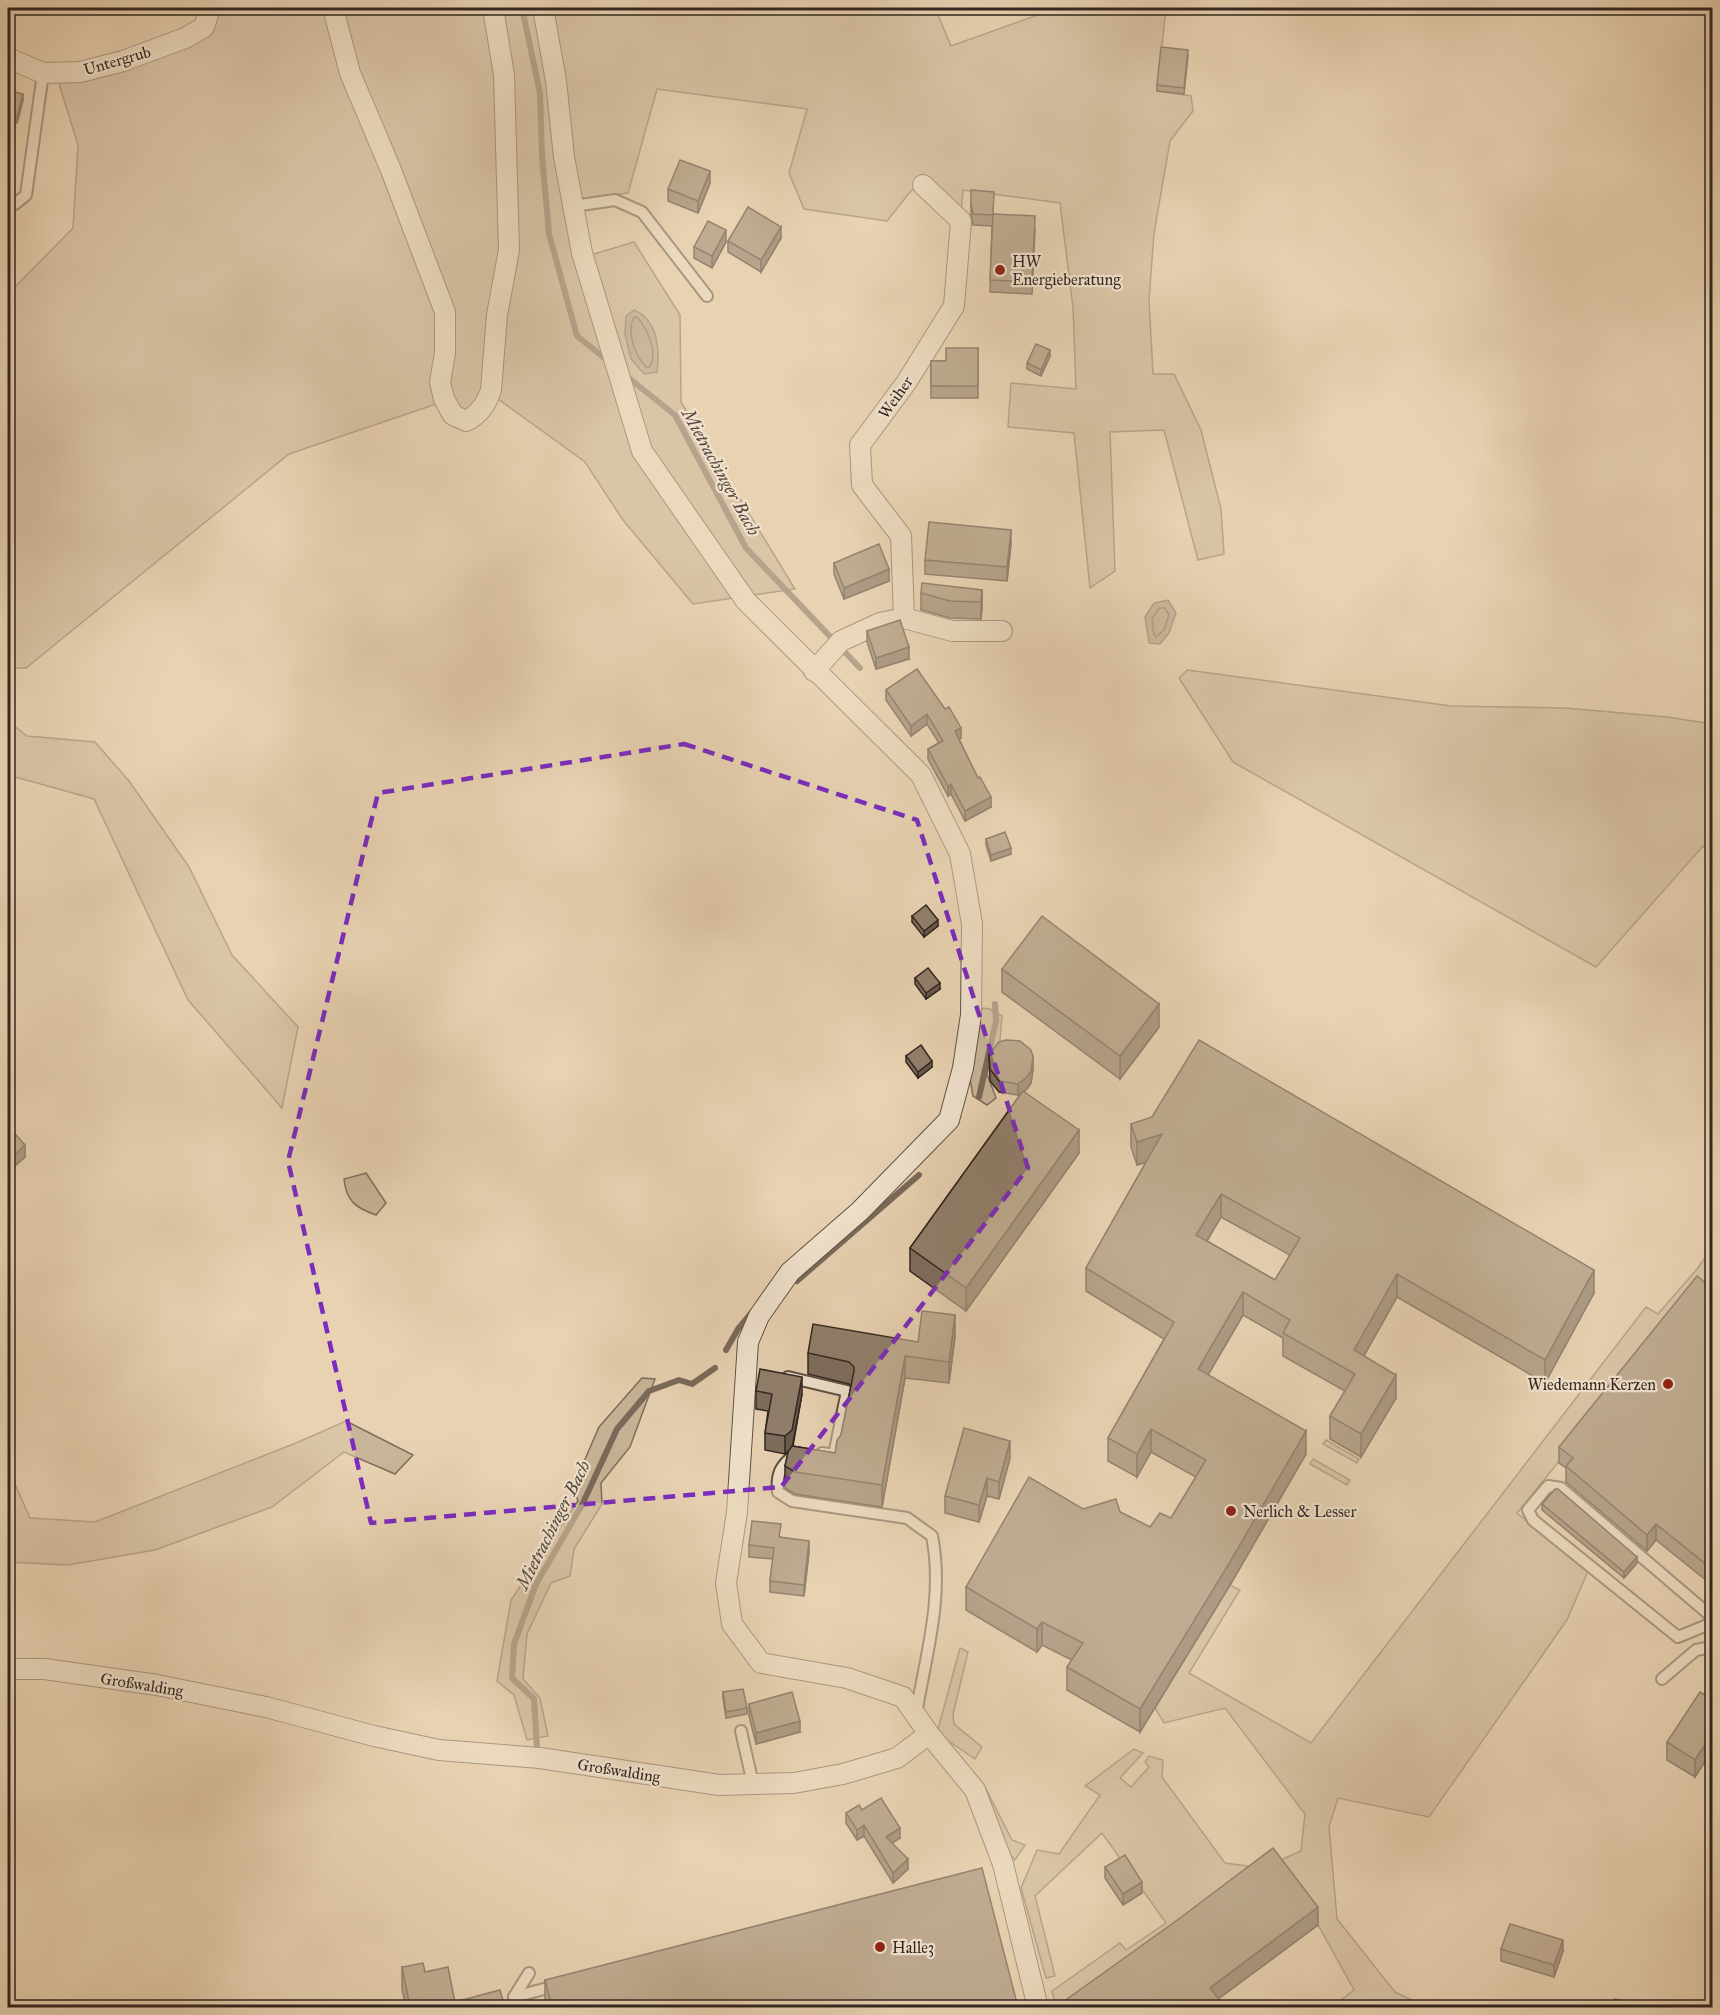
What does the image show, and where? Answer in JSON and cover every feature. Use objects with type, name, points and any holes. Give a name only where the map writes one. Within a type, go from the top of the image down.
[{"type":"street","name":"Untergrub","points":[[8,58],[43,73],[80,72],[123,61],[185,38],[204,27],[210,8]]},
{"type":"street","points":[[333,8],[350,73],[396,181],[445,312],[445,353],[440,382],[444,399],[453,415],[466,421],[476,416],[488,400],[491,390],[497,315],[509,250],[504,75],[493,8]]},
{"type":"street","points":[[543,8],[556,81],[564,157],[582,253],[642,451],[746,602],[921,775],[960,854],[972,924],[971,1015],[963,1068],[949,1120],[860,1211],[790,1272],[759,1316],[748,1342],[753,1369],[737,1512],[726,1584],[732,1624],[761,1663],[847,1678],[903,1697],[929,1734],[975,1790],[1003,1864],[1038,2007]]},
{"type":"street","name":"Weiher","points":[[904,618],[901,536],[862,485],[860,445],[906,382],[954,306],[962,221],[923,185]]},
{"type":"street","points":[[814,671],[835,648],[880,623],[904,618],[952,631],[1002,631]]},
{"type":"street","name":"Großwalding","points":[[8,1669],[45,1669],[157,1684],[266,1707],[374,1736],[439,1750],[540,1758],[719,1785],[794,1783],[843,1774],[897,1758],[929,1734]]},
{"type":"lane","points":[[15,204],[26,195],[43,73]]},
{"type":"lane","points":[[574,206],[615,200],[642,212],[707,297]]},
{"type":"lane","points":[[780,1376],[847,1390],[834,1455],[808,1450],[785,1462],[777,1478],[778,1492],[792,1502],[907,1518],[932,1536],[937,1562],[933,1629],[916,1715]]},
{"type":"lane","points":[[1713,1617],[1561,1488],[1548,1486],[1528,1510],[1533,1520],[1678,1637],[1713,1623]]},
{"type":"lane","points":[[1662,1679],[1696,1650],[1713,1647]]},
{"type":"lane","points":[[741,1731],[753,1784]]},
{"type":"lane","points":[[515,2002],[529,1973]]},
{"type":"lane","points":[[515,2002],[565,1984]]},
{"type":"highlighted area","points":[[684,744],[917,820],[1028,1168],[781,1487],[371,1523],[288,1161],[378,793]]},
{"type":"shaded area","points":[[213,8],[935,8],[951,46],[1057,8],[1166,8],[1157,91],[1191,96],[1193,111],[1170,141],[1154,233],[1149,300],[1153,374],[1174,374],[1201,430],[1221,509],[1224,554],[1198,560],[1164,430],[1110,432],[1115,571],[1090,588],[1074,433],[1008,427],[1011,383],[1076,389],[1073,308],[1060,203],[963,190],[961,213],[929,179],[910,192],[887,221],[804,209],[789,173],[807,109],[657,89],[628,193],[577,199],[584,257],[634,242],[680,315],[681,402],[795,589],[693,604],[623,520],[585,462],[490,393],[477,417],[445,401],[289,454],[26,668],[8,668],[8,294],[73,228],[78,145],[56,74],[182,40]]},
{"type":"shaded area","points":[[1187,670],[1451,706],[1565,708],[1667,717],[1712,724],[1712,854],[1703,846],[1596,967],[1233,762],[1179,678]]},
{"type":"shaded area","points":[[8,721],[27,736],[95,742],[129,781],[189,867],[232,955],[298,1027],[282,1108],[188,1000],[94,799],[8,775]]},
{"type":"shaded area","points":[[983,1008],[1002,1016],[999,1052],[989,1064],[987,1074],[996,1098],[987,1105],[973,1096],[970,1079],[975,1023]]},
{"type":"shaded area","points":[[366,1173],[386,1203],[376,1215],[353,1203],[345,1187],[344,1179]]},
{"type":"shaded area","points":[[1712,1248],[1712,1299],[1697,1292],[1517,1513],[1588,1571],[1567,1620],[1429,1817],[1338,1798],[1329,1827],[1337,1919],[1395,1992],[1426,2007],[1332,2007],[1354,1990],[1318,1925],[1079,2007],[1056,2007],[1052,1991],[1120,1943],[1126,1950],[1166,1923],[1102,1833],[1035,1896],[1055,1976],[1046,1978],[1021,1888],[1037,1850],[1059,1854],[1100,1795],[1085,1786],[1134,1749],[1143,1753],[1120,1778],[1131,1787],[1149,1767],[1145,1762],[1149,1756],[1163,1760],[1162,1777],[1225,1863],[1263,1868],[1301,1851],[1305,1814],[1225,1708],[1164,1723],[1155,1708],[1230,1585],[1240,1590],[1189,1673],[1311,1743],[1646,1307],[1658,1314]]},
{"type":"shaded area","points":[[642,1378],[655,1379],[630,1447],[601,1483],[602,1504],[574,1549],[570,1576],[551,1583],[527,1634],[523,1679],[540,1698],[548,1736],[527,1740],[514,1695],[497,1681],[511,1600],[578,1501],[573,1487],[599,1427]]},
{"type":"shaded area","points":[[346,1421],[413,1455],[395,1474],[344,1452],[272,1507],[155,1550],[68,1565],[8,1562],[8,1468],[30,1518],[95,1522]]},
{"type":"shaded area","points":[[1326,1440],[1359,1459],[1357,1463],[1323,1444]]},
{"type":"shaded area","points":[[1313,1459],[1350,1480],[1347,1485],[1310,1464]]},
{"type":"shaded area","points":[[960,1648],[968,1652],[953,1714],[954,1724],[982,1747],[975,1759],[937,1733]]},
{"type":"shaded area","points":[[986,1789],[1012,1840],[1025,1845],[1015,1860],[1003,1846],[981,1791]]},
{"type":"water","points":[[634,310],[648,321],[656,336],[657,372],[644,374],[631,359],[625,334],[626,316]]},
{"type":"water","points":[[1168,600],[1176,613],[1169,633],[1160,644],[1149,643],[1145,617],[1154,603]]},
{"type":"building","points":[[1161,47],[1188,50],[1184,88],[1157,85]]},
{"type":"building","points":[[8,90],[23,94],[17,117],[8,115]]},
{"type":"building","points":[[680,160],[710,171],[698,201],[668,189]]},
{"type":"building","points":[[971,190],[994,192],[993,215],[973,214]]},
{"type":"building","points":[[748,207],[781,227],[761,260],[728,241]]},
{"type":"building","points":[[993,214],[1035,216],[1032,282],[990,280]]},
{"type":"building","points":[[708,221],[726,230],[712,256],[694,247]]},
{"type":"building","points":[[1036,344],[1050,350],[1041,370],[1027,363]]},
{"type":"building","points":[[946,348],[978,348],[978,386],[931,386],[931,361],[946,361]]},
{"type":"building","points":[[929,522],[1011,530],[1007,567],[925,560]]},
{"type":"building","points":[[879,544],[889,569],[844,588],[834,563]]},
{"type":"building","points":[[922,583],[982,590],[981,602],[950,601],[921,593]]},
{"type":"building","points":[[900,620],[909,647],[876,658],[867,631]]},
{"type":"building","points":[[917,669],[945,709],[949,707],[961,728],[955,731],[978,778],[980,777],[991,797],[965,811],[951,784],[948,786],[928,749],[943,741],[927,714],[911,726],[886,690]]},
{"type":"building","points":[[1005,832],[1011,848],[991,855],[986,839]]},
{"type":"building","points":[[926,905],[938,920],[924,931],[912,916]]},
{"type":"building","points":[[1042,916],[1159,1004],[1120,1056],[1002,969]]},
{"type":"building","points":[[928,968],[940,983],[926,993],[915,978]]},
{"type":"building","points":[[1199,1040],[1594,1270],[1545,1360],[1397,1274],[1354,1350],[1396,1375],[1361,1434],[1330,1416],[1355,1374],[1283,1333],[1290,1320],[1243,1292],[1198,1369],[1306,1431],[1230,1562],[1140,1709],[1067,1667],[1083,1643],[1042,1622],[1037,1629],[966,1587],[1029,1477],[1083,1509],[1116,1499],[1120,1512],[1150,1527],[1160,1513],[1171,1518],[1206,1460],[1151,1429],[1137,1454],[1108,1438],[1174,1322],[1086,1268],[1162,1134],[1137,1142],[1131,1124],[1152,1117]],"holes":[[[1221,1194],[1300,1238],[1275,1280],[1196,1235]]]},
{"type":"building","points":[[1020,1041],[1031,1050],[1033,1057],[1031,1071],[1018,1084],[999,1081],[990,1069],[989,1054],[999,1042]]},
{"type":"building","points":[[921,1045],[932,1061],[918,1072],[906,1056]]},
{"type":"building","points":[[1023,1091],[1079,1130],[966,1288],[910,1248]]},
{"type":"building","points":[[8,1126],[25,1145],[9,1160],[8,1159]]},
{"type":"building","name":"Wiedemann Kerzen","points":[[1697,1276],[1713,1289],[1712,1569],[1656,1524],[1647,1535],[1566,1466],[1573,1458],[1559,1447]]},
{"type":"building","points":[[922,1311],[955,1315],[949,1362],[905,1356],[882,1485],[795,1472],[785,1466],[792,1446],[835,1453],[854,1371],[854,1367],[849,1362],[808,1353],[813,1324],[918,1342]]},
{"type":"building","points":[[760,1369],[802,1377],[792,1430],[785,1436],[765,1433],[772,1394],[756,1391]]},
{"type":"building","points":[[964,1428],[1010,1441],[999,1482],[987,1478],[979,1505],[945,1496]]},
{"type":"building","points":[[1555,1489],[1558,1489],[1637,1557],[1624,1572],[1542,1504]]},
{"type":"building","points":[[752,1521],[781,1524],[779,1537],[809,1541],[804,1585],[770,1581],[774,1548],[749,1545]]},
{"type":"building","points":[[743,1689],[747,1708],[726,1712],[723,1692]]},
{"type":"building","points":[[792,1692],[800,1721],[756,1733],[749,1704]]},
{"type":"building","points":[[1700,1692],[1713,1700],[1713,1732],[1695,1760],[1667,1742]]},
{"type":"building","points":[[881,1798],[900,1828],[886,1837],[908,1859],[893,1873],[864,1825],[857,1830],[846,1813],[859,1805],[862,1810]]},
{"type":"building","points":[[1273,1848],[1318,1907],[1210,1988],[1225,2007],[1072,2007],[1066,2000],[1176,1921]]},
{"type":"building","points":[[1125,1855],[1142,1882],[1123,1894],[1105,1867]]},
{"type":"building","name":"Halle3","points":[[982,1868],[1018,2007],[552,2007],[545,1980]]},
{"type":"building","points":[[1510,1924],[1563,1940],[1554,1965],[1501,1949]]},
{"type":"building","points":[[423,1963],[425,1972],[448,1967],[455,2002],[500,1990],[505,2007],[410,2007],[402,1967]]},
{"type":"building","points":[[1615,1999],[1657,2007],[1614,2007]]},
{"type":"waterway","name":"Mietrachinger Bach","points":[[522,8],[540,93],[542,156],[549,234],[577,336],[608,361]]},
{"type":"waterway","name":"Mietrachinger Bach","points":[[625,375],[675,415],[746,548],[860,668]]},
{"type":"waterway","name":"Mietrachinger Bach","points":[[979,1097],[996,1021],[995,1004]]},
{"type":"waterway","name":"Mietrachinger Bach","points":[[797,1281],[919,1175]]},
{"type":"waterway","name":"Mietrachinger Bach","points":[[726,1350],[738,1329],[753,1311]]},
{"type":"waterway","name":"Mietrachinger Bach","points":[[537,1748],[534,1699],[512,1678],[514,1644],[536,1584],[582,1505],[617,1429],[649,1391],[679,1380],[692,1384],[715,1368]]},
{"type":"place","name":"HW Energieberatung","points":[[1000,270]]},
{"type":"place","name":"Wiedemann Kerzen","points":[[1668,1384]]},
{"type":"place","name":"Nerlich & Lesser","points":[[1231,1511]]},
{"type":"place","name":"Halle3","points":[[880,1947]]}]
